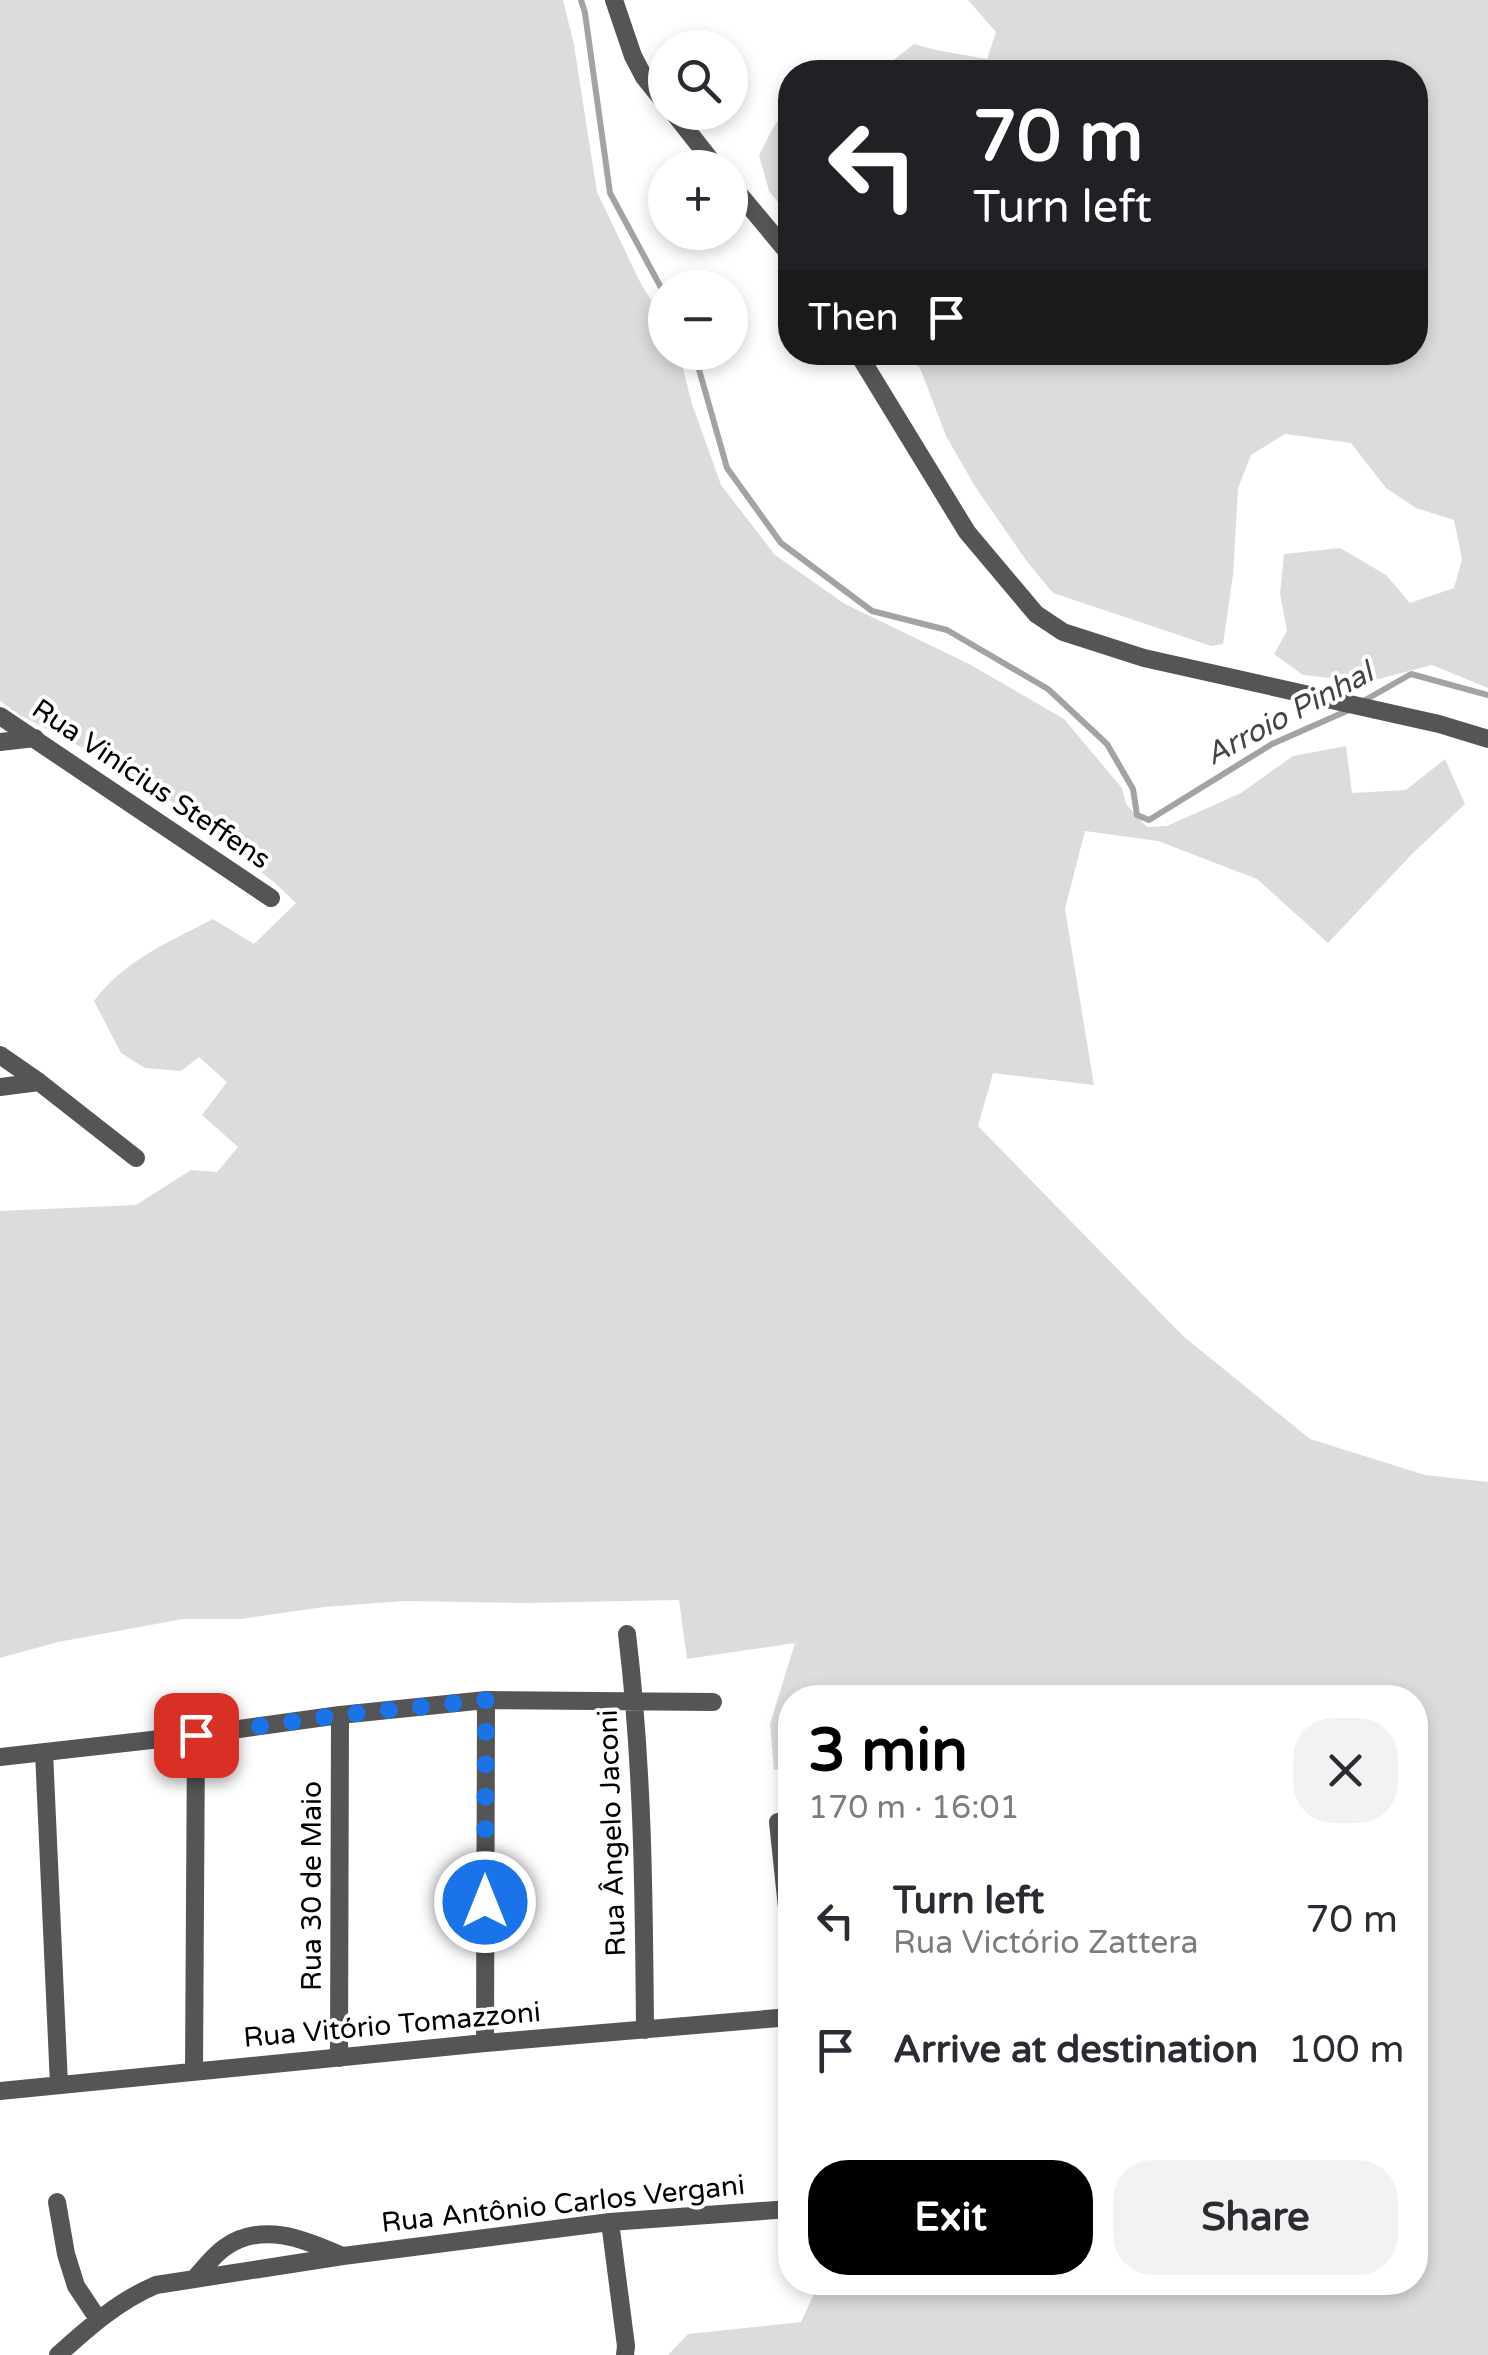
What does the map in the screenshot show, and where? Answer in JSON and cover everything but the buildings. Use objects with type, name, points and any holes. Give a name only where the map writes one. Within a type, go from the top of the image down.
[{"type":"street","points":[[614,0],[633,56],[648,82]]},
{"type":"street","points":[[687,130],[703,150]]},
{"type":"street","points":[[748,205],[778,241]]},
{"type":"street","points":[[865,365],[967,532],[1036,614],[1063,632],[1144,658],[1439,724],[1488,739]]},
{"type":"street","name":"Rua Vinícius Steffens","points":[[0,716],[270,898]]},
{"type":"street","points":[[0,742],[34,738]]},
{"type":"street","points":[[0,1055],[136,1158]]},
{"type":"street","points":[[0,1087],[39,1082]]},
{"type":"street","name":"Rua Ângelo Jaconi","points":[[627,1634],[644,1856],[645,2030]]},
{"type":"street","points":[[485,2043],[486,1700]]},
{"type":"street","points":[[0,1757],[486,1700],[713,1702]]},
{"type":"street","name":"Rua 30 de Maio","points":[[339,2058],[340,1715]]},
{"type":"street","points":[[194,2072],[196,1735]]},
{"type":"street","points":[[44,1752],[59,2085]]},
{"type":"street","name":"Rua Vitório Tomazzoni","points":[[0,2091],[778,2018]]},
{"type":"street","points":[[57,2202],[76,2286],[98,2319]]},
{"type":"street","name":"Rua Antônio Carlos Vergani","points":[[58,2355],[98,2319],[156,2284],[610,2222],[778,2210]]},
{"type":"street","points":[[610,2222],[625,2355]]},
{"type":"street","name":"Rua Antônio Carlos Vergani","points":[[195,2278],[222,2249],[256,2236],[275,2234],[302,2239],[343,2256]]},
{"type":"shaded area","points":[[0,0],[563,0],[597,192],[648,295],[648,370],[683,370],[721,485],[775,555],[845,604],[969,664],[1064,719],[1122,788],[1126,804],[1147,827],[1167,826],[1241,793],[1293,756],[1346,746],[1352,793],[1406,790],[1445,759],[1465,804],[1328,943],[1257,879],[1158,841],[1085,831],[1065,909],[1094,1085],[993,1073],[978,1126],[1183,1336],[1310,1439],[1425,1475],[1488,1482],[1488,2355],[668,2355],[688,2334],[801,2322],[813,2295],[1428,2295],[1428,1685],[782,1685],[795,1643],[687,1659],[679,1600],[404,1601],[241,1619],[183,1619],[58,1642],[0,1658],[0,1211],[136,1205],[191,1170],[217,1172],[238,1147],[202,1115],[227,1082],[199,1057],[181,1071],[145,1068],[121,1053],[94,1001],[133,963],[213,919],[254,944],[296,903],[166,797],[128,772],[0,701]]},
{"type":"shaded area","points":[[968,0],[1488,0],[1488,688],[1432,665],[1367,682],[1303,675],[1274,654],[1287,631],[1280,594],[1284,554],[1340,548],[1386,575],[1410,603],[1454,588],[1462,559],[1454,520],[1416,508],[1386,488],[1351,443],[1285,434],[1251,455],[1238,488],[1233,575],[1223,644],[1211,646],[1053,593],[976,488],[946,436],[917,365],[1428,365],[1428,60],[894,60],[914,44],[987,59],[996,32]]},
{"type":"shaded area","points":[[778,121],[778,202],[769,191],[759,155]]},
{"type":"shaded area","points":[[778,1698],[778,1770],[774,1770],[770,1724]]},
{"type":"waterway","name":"Arroio Pinhal","points":[[581,0],[610,193],[652,270]]},
{"type":"waterway","name":"Arroio Pinhal","points":[[699,370],[727,468],[781,543],[872,611],[947,630],[1048,689],[1107,744],[1133,789],[1137,815],[1149,820],[1272,744],[1349,710]]},
{"type":"waterway","name":"Arroio Pinhal","points":[[1360,703],[1411,674],[1488,695]]},
{"type":"route","points":[[196,1735],[486,1700],[485,1902]]}]
